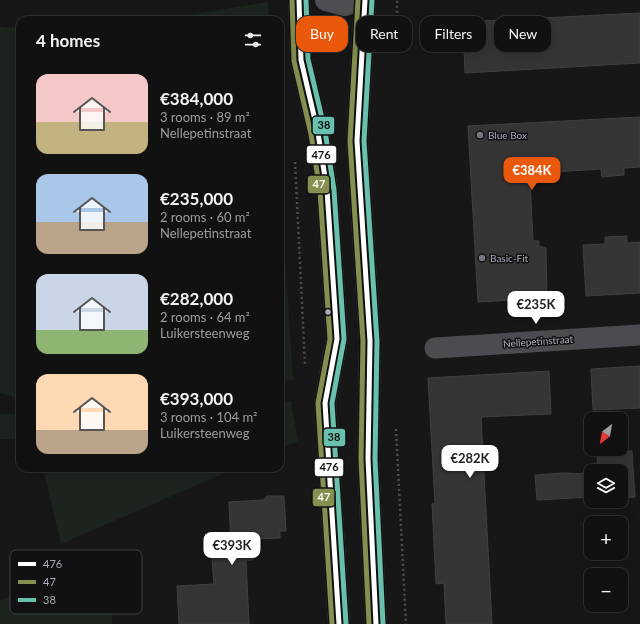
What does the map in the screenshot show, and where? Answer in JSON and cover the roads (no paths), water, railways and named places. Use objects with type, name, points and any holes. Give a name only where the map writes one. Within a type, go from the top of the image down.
[{"type":"main road","points":[[300,0],[301,60],[318,133],[327,190],[337,339],[325,404],[339,624]]},
{"type":"main road","points":[[326,0],[331,3],[345,5],[358,0]]},
{"type":"main road","points":[[365,0],[357,141],[370,342],[368,459],[376,624]]},
{"type":"street","name":"Nellepetinstraat","points":[[435,348],[640,335]]},
{"type":"place","name":"Blue Box","points":[[480,135]]},
{"type":"place","name":"Basic-Fit","points":[[482,258]]}]
